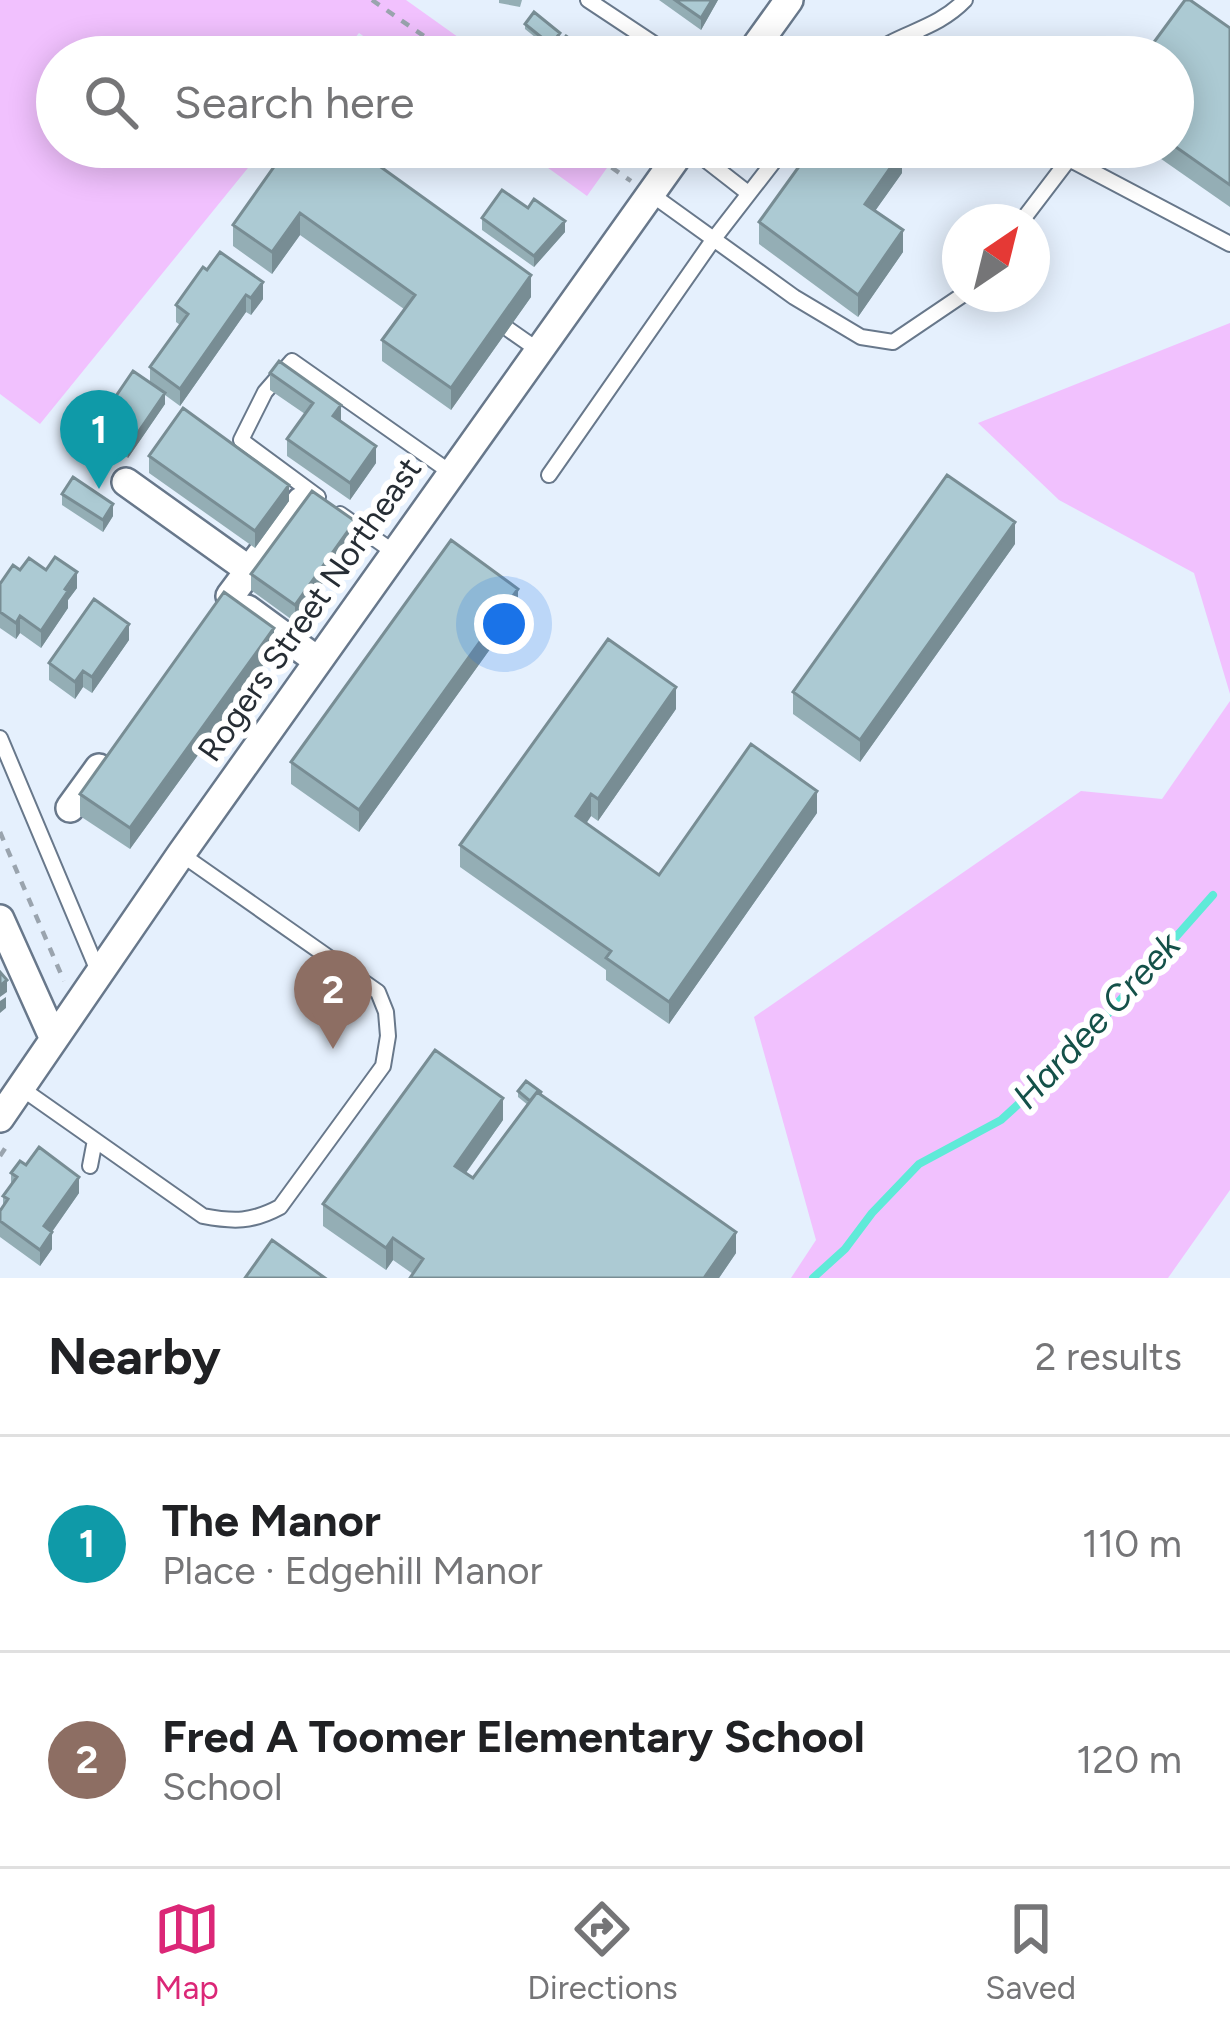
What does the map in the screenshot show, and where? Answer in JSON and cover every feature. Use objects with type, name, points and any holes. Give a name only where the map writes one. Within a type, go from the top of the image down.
[{"type":"street","points":[[763,36],[789,0]]},
{"type":"street","name":"Rogers Street Northeast","points":[[0,1118],[450,472],[671,168]]},
{"type":"street","points":[[126,482],[249,570]]},
{"type":"street","points":[[301,501],[221,604],[318,661]]},
{"type":"street","points":[[70,808],[109,754]]},
{"type":"street","points":[[0,919],[53,1037]]},
{"type":"lane","points":[[588,0],[642,36]]},
{"type":"lane","points":[[909,36],[937,25],[965,0]]},
{"type":"lane","points":[[715,168],[748,193]]},
{"type":"lane","points":[[549,476],[768,168]]},
{"type":"lane","points":[[1035,204],[1062,168]]},
{"type":"lane","points":[[1086,168],[1230,244]]},
{"type":"lane","points":[[651,194],[794,298],[861,337],[893,342],[942,309]]},
{"type":"lane","points":[[508,329],[538,350]]},
{"type":"lane","points":[[394,553],[241,440],[265,392],[292,361],[450,472]]},
{"type":"lane","points":[[0,738],[98,972]]},
{"type":"lane","points":[[21,1088],[202,1216],[232,1222],[256,1220],[280,1207],[383,1066],[388,1036],[378,992],[181,854]]},
{"type":"lane","points":[[90,1166],[95,1140]]},
{"type":"path","points":[[372,0],[424,36]]},
{"type":"path","points":[[613,168],[651,194]]},
{"type":"path","points":[[0,832],[65,982]]},
{"type":"shaded area","points":[[0,0],[406,0],[457,36],[36,36],[36,168],[248,168],[40,424],[0,394]]},
{"type":"shaded area","points":[[548,168],[607,168],[587,196]]},
{"type":"shaded area","points":[[1230,323],[1230,694],[1194,573],[1059,500],[978,423]]},
{"type":"shaded area","points":[[1230,701],[1230,1190],[1168,1278],[791,1278],[816,1240],[754,1017],[1081,791],[1162,799]]},
{"type":"building","points":[[675,0],[712,0],[701,18]]},
{"type":"building","points":[[1185,0],[1230,28],[1230,185],[1194,160],[1194,36],[1158,36]]},
{"type":"building","points":[[534,12],[560,33],[540,36],[525,24]]},
{"type":"building","points":[[273,168],[382,168],[531,275],[451,388],[382,340],[415,295],[300,213],[272,252],[233,225]]},
{"type":"building","points":[[798,168],[890,168],[865,204],[903,230],[858,295],[759,222]]},
{"type":"building","points":[[502,190],[528,208],[534,199],[565,221],[534,256],[482,218]]},
{"type":"building","points":[[220,252],[263,282],[251,298],[246,295],[180,389],[150,367],[188,314],[176,305]]},
{"type":"building","points":[[279,361],[341,405],[333,416],[376,446],[350,483],[287,439],[313,403],[270,373]]},
{"type":"building","points":[[133,371],[165,393],[128,447],[97,424]]},
{"type":"building","points":[[183,408],[289,485],[255,531],[149,456]]},
{"type":"building","points":[[947,475],[1015,522],[860,740],[793,692]]},
{"type":"building","points":[[73,477],[113,504],[103,520],[62,494]]},
{"type":"building","points":[[312,491],[355,521],[295,605],[251,574]]},
{"type":"building","points":[[451,540],[518,589],[359,810],[291,762]]},
{"type":"building","points":[[55,557],[77,572],[41,631],[20,616],[16,623],[0,612],[0,584],[13,565],[20,570],[29,558],[46,570]]},
{"type":"building","points":[[224,592],[274,628],[130,828],[80,794]]},
{"type":"building","points":[[94,599],[129,624],[92,677],[83,671],[75,682],[49,663]]},
{"type":"building","points":[[608,639],[676,687],[598,799],[591,794],[576,816],[659,875],[751,744],[817,791],[669,1002],[606,958],[611,951],[460,845]]},
{"type":"building","points":[[435,1050],[503,1098],[455,1166],[473,1178],[537,1092],[736,1232],[704,1278],[410,1278],[423,1259],[393,1238],[386,1248],[323,1204]]},
{"type":"building","points":[[526,1081],[541,1092],[530,1101],[518,1091]]},
{"type":"building","points":[[39,1147],[79,1177],[44,1226],[52,1232],[40,1250],[0,1221],[8,1199],[3,1196],[17,1177],[11,1173],[20,1161],[26,1165]]},
{"type":"building","points":[[272,1240],[325,1278],[245,1278]]},
{"type":"waterway","name":"Hardee Creek","points":[[813,1278],[845,1249],[919,1164],[1001,1120],[1068,1059],[1213,895]]},
{"type":"place","name":"The Manor","points":[[99,489]]},
{"type":"place","name":"Fred A Toomer Elementary School","points":[[333,1049]]}]
